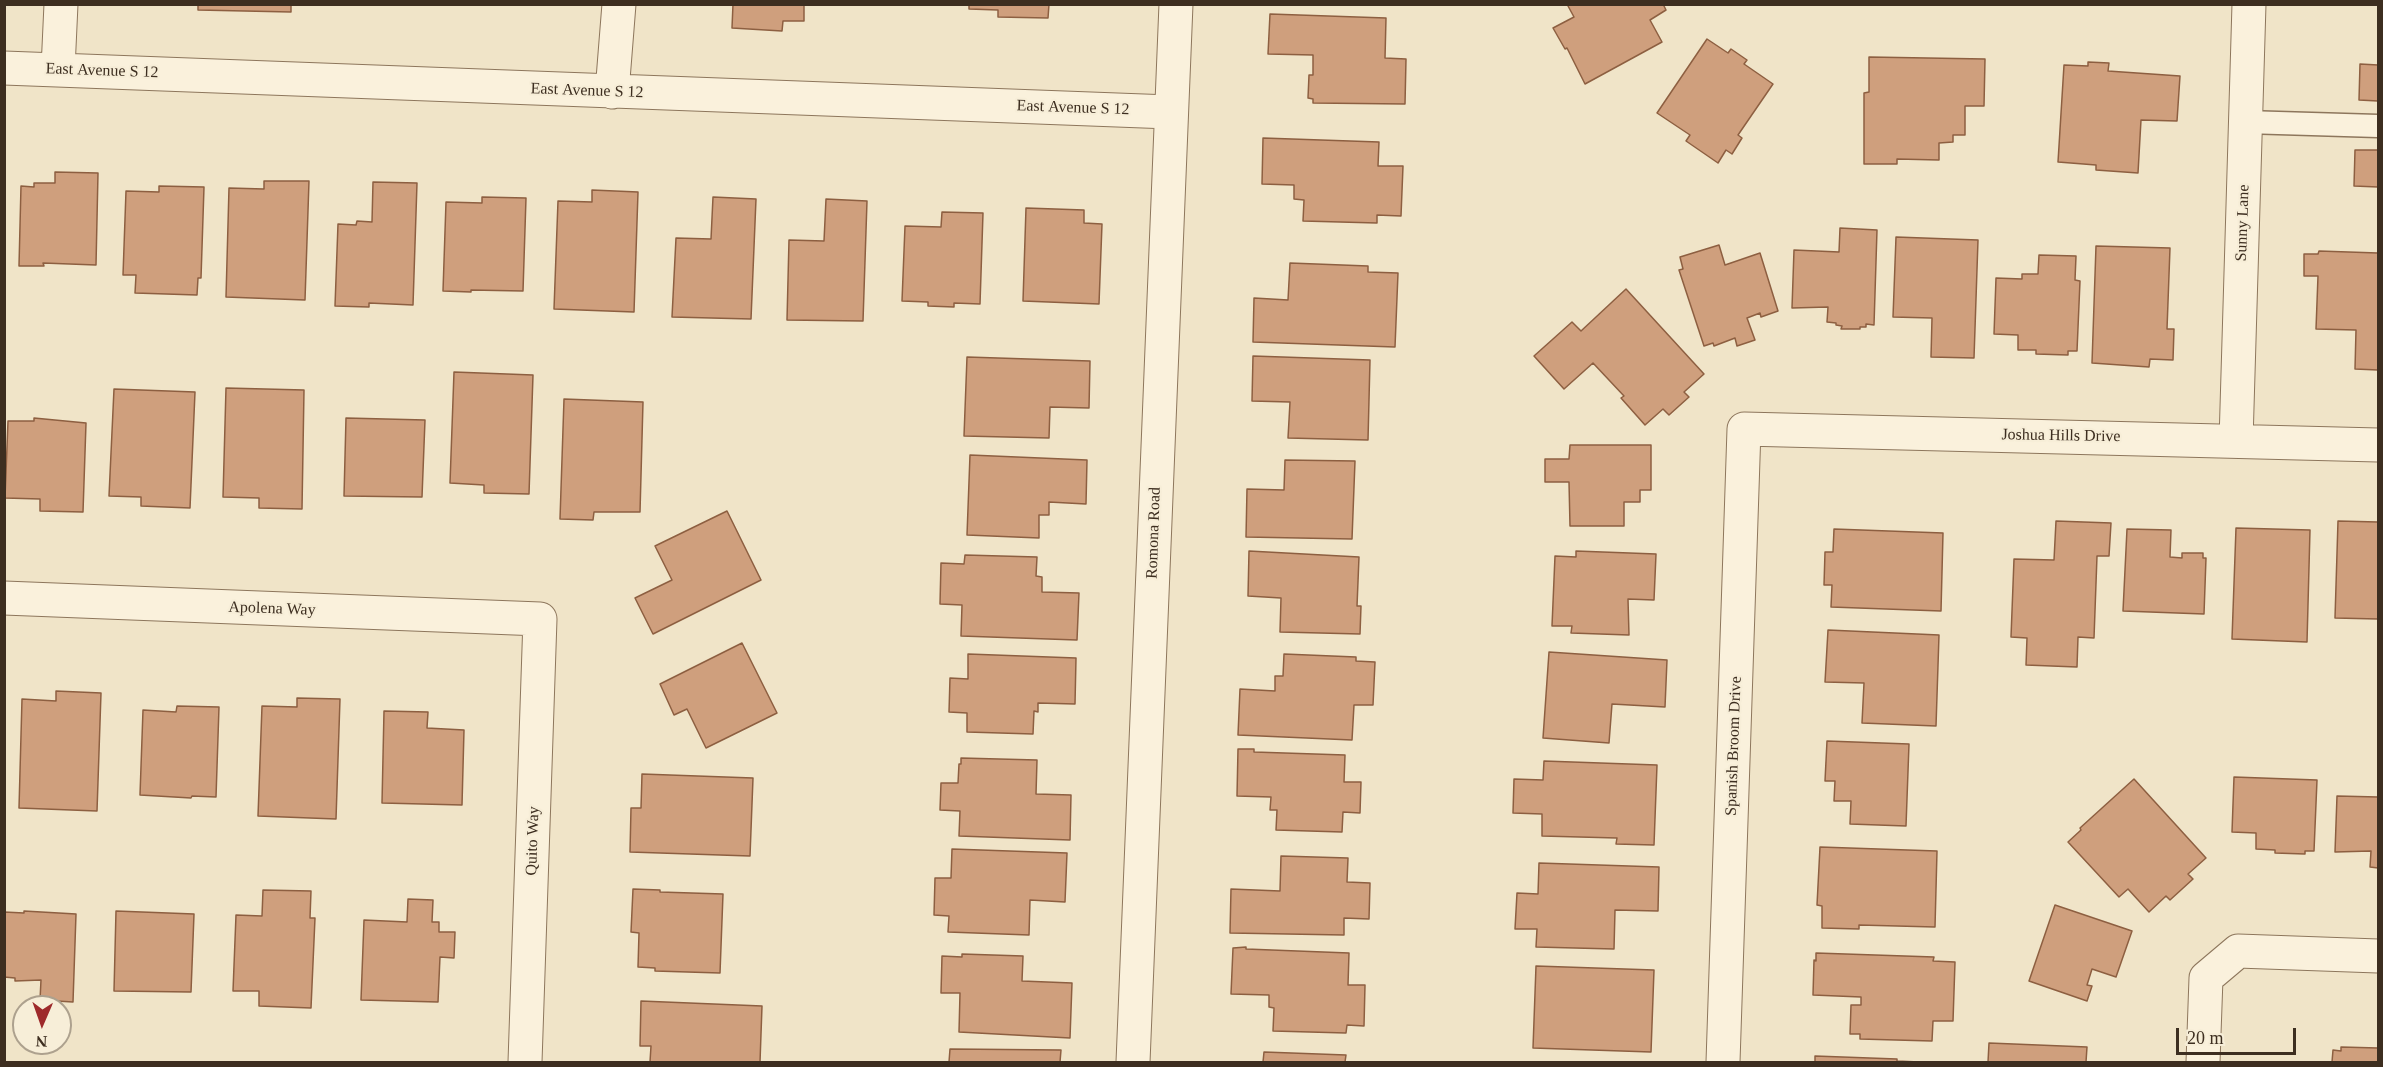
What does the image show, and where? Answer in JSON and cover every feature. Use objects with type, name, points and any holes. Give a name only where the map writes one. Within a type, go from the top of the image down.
[{"type":"street","points":[[58,69],[61,4]]},
{"type":"street","points":[[612,92],[619,4]]},
{"type":"street","name":"Romona Road","points":[[1133,1062],[1176,4]]},
{"type":"street","name":"Sunny Lane","points":[[2236,441],[2249,4]]},
{"type":"street","name":"East Avenue S 12","points":[[4,68],[1170,112]]},
{"type":"street","name":"Joshua Hills Drive","points":[[1744,429],[2379,446]]},
{"type":"street","name":"Spanish Broom Drive","points":[[1723,1062],[1744,429]]},
{"type":"street","name":"Apolena Way","points":[[4,598],[540,619]]},
{"type":"street","name":"Quito Way","points":[[525,1062],[540,619]]},
{"type":"street","points":[[2203,1062],[2206,978],[2238,951],[2379,956]]},
{"type":"lane","points":[[2245,122],[2379,126]]},
{"type":"building","points":[[291,4],[291,12],[198,10],[198,5],[195,5]]},
{"type":"building","points":[[733,4],[804,4],[804,21],[783,21],[782,31],[732,28]]},
{"type":"building","points":[[969,4],[1049,4],[1048,18],[998,17],[998,10],[969,9]]},
{"type":"building","points":[[1570,4],[1663,4],[1666,10],[1650,20],[1662,42],[1585,84],[1567,48],[1565,49],[1553,28],[1574,17],[1568,6]]},
{"type":"building","points":[[1270,14],[1386,18],[1385,58],[1406,59],[1405,104],[1313,103],[1313,99],[1308,98],[1309,75],[1313,75],[1313,55],[1268,54]]},
{"type":"building","points":[[1707,39],[1728,53],[1731,49],[1747,60],[1744,64],[1773,84],[1738,135],[1742,138],[1732,154],[1726,150],[1718,163],[1686,141],[1690,135],[1657,113]]},
{"type":"building","points":[[1869,57],[1985,59],[1984,106],[1965,106],[1965,135],[1953,135],[1953,142],[1939,143],[1939,160],[1897,159],[1897,164],[1864,164],[1864,93],[1869,92]]},
{"type":"building","points":[[2088,62],[2109,63],[2108,71],[2180,76],[2177,121],[2141,120],[2138,173],[2096,170],[2096,165],[2058,162],[2064,65],[2088,66]]},
{"type":"building","points":[[2360,64],[2378,65],[2378,101],[2359,100]]},
{"type":"building","points":[[1263,138],[1379,142],[1378,166],[1403,166],[1401,216],[1377,215],[1377,223],[1303,221],[1304,200],[1294,199],[1294,185],[1262,184]]},
{"type":"building","points":[[2355,150],[2378,150],[2378,187],[2354,186]]},
{"type":"building","points":[[55,172],[98,173],[96,265],[43,263],[44,266],[19,266],[21,186],[34,187],[34,183],[55,183]]},
{"type":"building","points":[[264,181],[309,181],[305,300],[226,297],[229,188],[264,189]]},
{"type":"building","points":[[373,182],[417,183],[413,305],[369,303],[369,307],[335,306],[338,224],[356,225],[357,221],[372,222]]},
{"type":"building","points":[[159,186],[204,187],[201,278],[198,278],[197,295],[135,293],[136,275],[123,275],[126,191],[159,192]]},
{"type":"building","points":[[592,190],[638,192],[634,312],[554,309],[558,201],[592,202]]},
{"type":"building","points":[[482,197],[526,198],[523,291],[443,291],[446,202],[482,203]]},
{"type":"building","points":[[713,197],[756,199],[751,319],[672,317],[676,238],[711,239]]},
{"type":"building","points":[[826,199],[867,201],[863,321],[787,320],[789,240],[824,241]]},
{"type":"building","points":[[1026,208],[1084,210],[1084,223],[1102,224],[1099,304],[1023,301]]},
{"type":"building","points":[[942,212],[983,213],[980,304],[954,303],[954,307],[928,306],[928,302],[902,301],[905,226],[941,227]]},
{"type":"building","points":[[1840,228],[1877,230],[1874,325],[1866,324],[1866,327],[1860,327],[1860,329],[1841,329],[1842,326],[1836,323],[1827,322],[1828,307],[1792,308],[1794,250],[1839,252]]},
{"type":"building","points":[[1896,237],[1978,240],[1974,358],[1931,357],[1932,318],[1893,317]]},
{"type":"building","points":[[1719,245],[1725,265],[1760,253],[1778,311],[1761,317],[1760,313],[1747,318],[1755,340],[1737,346],[1735,338],[1714,346],[1713,343],[1704,346],[1679,270],[1683,269],[1680,257]]},
{"type":"building","points":[[2096,246],[2170,248],[2167,329],[2174,329],[2173,360],[2150,359],[2149,367],[2092,363]]},
{"type":"building","points":[[2319,251],[2378,253],[2378,370],[2355,369],[2356,330],[2316,329],[2318,276],[2304,276],[2304,254],[2318,254]]},
{"type":"building","points":[[2039,255],[2076,256],[2075,280],[2080,281],[2077,351],[2068,351],[2068,355],[2036,354],[2036,350],[2018,350],[2018,335],[1994,334],[1996,278],[2022,279],[2022,274],[2038,274]]},
{"type":"building","points":[[1290,263],[1368,266],[1368,272],[1398,273],[1395,347],[1253,342],[1254,298],[1288,300]]},
{"type":"building","points":[[1626,289],[1704,374],[1684,392],[1689,397],[1669,415],[1663,409],[1645,425],[1621,398],[1624,396],[1593,363],[1564,389],[1534,356],[1572,322],[1581,331]]},
{"type":"building","points":[[1253,356],[1370,360],[1368,440],[1288,438],[1290,402],[1252,401]]},
{"type":"building","points":[[967,357],[1090,361],[1089,408],[1050,407],[1049,438],[964,436]]},
{"type":"building","points":[[454,372],[533,375],[529,494],[484,493],[484,485],[450,483]]},
{"type":"building","points":[[226,388],[304,390],[302,509],[259,508],[259,498],[223,497]]},
{"type":"building","points":[[114,389],[195,392],[190,508],[141,506],[141,497],[109,496]]},
{"type":"building","points":[[564,399],[643,402],[640,512],[594,512],[593,520],[560,519]]},
{"type":"building","points":[[34,418],[86,423],[83,512],[40,511],[40,499],[5,498],[8,421],[34,421]]},
{"type":"building","points":[[346,418],[425,420],[422,497],[344,496]]},
{"type":"building","points":[[1570,445],[1651,445],[1651,490],[1640,490],[1640,502],[1624,502],[1624,526],[1570,526],[1569,482],[1545,482],[1545,459],[1569,459]]},
{"type":"building","points":[[970,455],[1087,460],[1086,504],[1049,502],[1049,515],[1039,515],[1039,538],[967,535]]},
{"type":"building","points":[[1285,460],[1355,461],[1352,539],[1246,537],[1247,489],[1284,490]]},
{"type":"building","points":[[727,511],[761,580],[653,634],[635,598],[672,580],[655,546]]},
{"type":"building","points":[[2056,521],[2111,523],[2109,556],[2097,556],[2094,638],[2078,637],[2077,667],[2026,665],[2027,638],[2011,637],[2014,559],[2054,560]]},
{"type":"building","points":[[2338,521],[2378,522],[2378,619],[2335,618]]},
{"type":"building","points":[[2236,528],[2310,530],[2307,642],[2232,639]]},
{"type":"building","points":[[1834,529],[1943,533],[1941,611],[1831,607],[1832,585],[1824,585],[1825,552],[1833,552]]},
{"type":"building","points":[[2127,529],[2171,530],[2170,557],[2182,558],[2182,553],[2203,553],[2203,558],[2206,558],[2204,614],[2123,611]]},
{"type":"building","points":[[1249,551],[1359,557],[1357,606],[1361,606],[1360,634],[1280,632],[1281,598],[1248,596]]},
{"type":"building","points":[[1576,551],[1656,554],[1654,600],[1628,599],[1629,635],[1571,633],[1572,626],[1552,626],[1555,556],[1576,557]]},
{"type":"building","points":[[965,555],[1037,557],[1036,576],[1042,577],[1042,592],[1079,593],[1077,640],[961,636],[962,605],[940,604],[941,563],[964,564]]},
{"type":"building","points":[[1828,630],[1939,635],[1936,726],[1862,723],[1864,683],[1825,682]]},
{"type":"building","points":[[742,643],[777,713],[706,748],[687,709],[674,715],[660,684]]},
{"type":"building","points":[[1549,652],[1667,660],[1665,707],[1612,704],[1609,743],[1543,738]]},
{"type":"building","points":[[968,654],[1076,658],[1075,704],[1038,703],[1038,712],[1034,711],[1033,734],[967,732],[967,713],[949,712],[950,678],[968,679]]},
{"type":"building","points":[[1284,654],[1356,657],[1356,661],[1375,662],[1373,705],[1354,705],[1352,740],[1238,735],[1240,689],[1275,691],[1275,676],[1283,676]]},
{"type":"building","points":[[56,691],[101,693],[97,811],[19,808],[22,699],[56,701]]},
{"type":"building","points":[[297,698],[340,699],[336,819],[258,816],[262,706],[297,707]]},
{"type":"building","points":[[177,706],[219,707],[216,797],[140,795],[143,710],[176,712]]},
{"type":"building","points":[[384,711],[428,712],[427,728],[464,730],[462,805],[382,803]]},
{"type":"building","points":[[1827,741],[1909,744],[1906,826],[1850,824],[1851,801],[1834,801],[1835,781],[1825,781]]},
{"type":"building","points":[[1238,749],[1254,749],[1254,752],[1345,755],[1344,782],[1361,782],[1360,813],[1343,812],[1342,832],[1276,830],[1277,810],[1270,810],[1271,797],[1237,796]]},
{"type":"building","points":[[961,758],[1037,760],[1036,794],[1071,795],[1070,840],[959,836],[960,811],[940,810],[941,783],[958,783]]},
{"type":"building","points":[[1544,761],[1657,765],[1654,845],[1616,844],[1617,838],[1542,836],[1542,814],[1513,813],[1514,779],[1543,780]]},
{"type":"building","points":[[642,774],[753,778],[750,856],[630,852],[631,808],[641,808]]},
{"type":"building","points":[[2234,777],[2317,780],[2314,851],[2305,851],[2305,854],[2275,853],[2275,850],[2256,849],[2256,833],[2232,832]]},
{"type":"building","points":[[2134,779],[2206,858],[2188,874],[2193,879],[2170,900],[2166,896],[2149,912],[2128,889],[2119,897],[2068,842],[2081,830],[2080,828]]},
{"type":"building","points":[[2337,796],[2378,797],[2378,868],[2370,867],[2371,851],[2335,852]]},
{"type":"building","points":[[1820,847],[1937,851],[1935,927],[1859,925],[1859,929],[1822,928],[1822,906],[1817,905]]},
{"type":"building","points":[[952,849],[1067,853],[1065,902],[1030,900],[1029,935],[948,932],[949,916],[934,915],[935,878],[951,878]]},
{"type":"building","points":[[1281,856],[1348,858],[1347,882],[1370,883],[1369,919],[1344,918],[1344,935],[1230,933],[1231,889],[1280,891]]},
{"type":"building","points":[[1539,863],[1659,867],[1658,911],[1615,910],[1614,949],[1536,947],[1537,929],[1515,929],[1517,893],[1538,894]]},
{"type":"building","points":[[633,889],[723,894],[720,973],[655,971],[655,968],[638,967],[639,933],[631,932]]},
{"type":"building","points":[[263,890],[311,891],[310,918],[315,918],[311,1008],[259,1006],[259,991],[233,991],[236,915],[262,916]]},
{"type":"building","points":[[408,899],[433,900],[432,922],[439,922],[439,932],[455,932],[454,958],[440,957],[438,1002],[361,1000],[364,920],[407,922]]},
{"type":"building","points":[[2055,905],[2132,931],[2116,977],[2092,969],[2087,985],[2092,986],[2087,1001],[2029,981]]},
{"type":"building","points":[[24,911],[76,914],[73,1002],[72,995],[40,995],[41,980],[15,981],[15,978],[4,977],[4,912],[24,913]]},
{"type":"building","points":[[116,911],[194,914],[191,992],[114,991]]},
{"type":"building","points":[[1246,947],[1246,949],[1349,953],[1348,985],[1365,985],[1364,1026],[1347,1025],[1346,1033],[1273,1031],[1274,1008],[1269,1007],[1269,995],[1231,994],[1233,948]]},
{"type":"building","points":[[1816,953],[1934,957],[1933,961],[1955,962],[1953,1021],[1933,1021],[1932,1041],[1860,1039],[1860,1034],[1850,1034],[1851,1005],[1861,1005],[1861,997],[1813,995]]},
{"type":"building","points":[[962,954],[1023,956],[1022,981],[1072,983],[1070,1038],[959,1032],[960,993],[941,993],[942,956],[962,957]]},
{"type":"building","points":[[1536,966],[1654,970],[1651,1052],[1533,1048]]},
{"type":"building","points":[[641,1001],[762,1006],[760,1062],[650,1062],[651,1046],[640,1046]]},
{"type":"building","points":[[1989,1043],[2087,1047],[2086,1062],[1988,1062]]},
{"type":"building","points":[[2341,1047],[2378,1048],[2378,1062],[2332,1062],[2333,1050],[2341,1051]]},
{"type":"building","points":[[950,1049],[1061,1050],[1060,1062],[949,1062]]},
{"type":"building","points":[[1264,1052],[1346,1055],[1345,1062],[1263,1062]]},
{"type":"building","points":[[1815,1056],[1897,1059],[1897,1061],[1919,1062],[1815,1062]]}]
